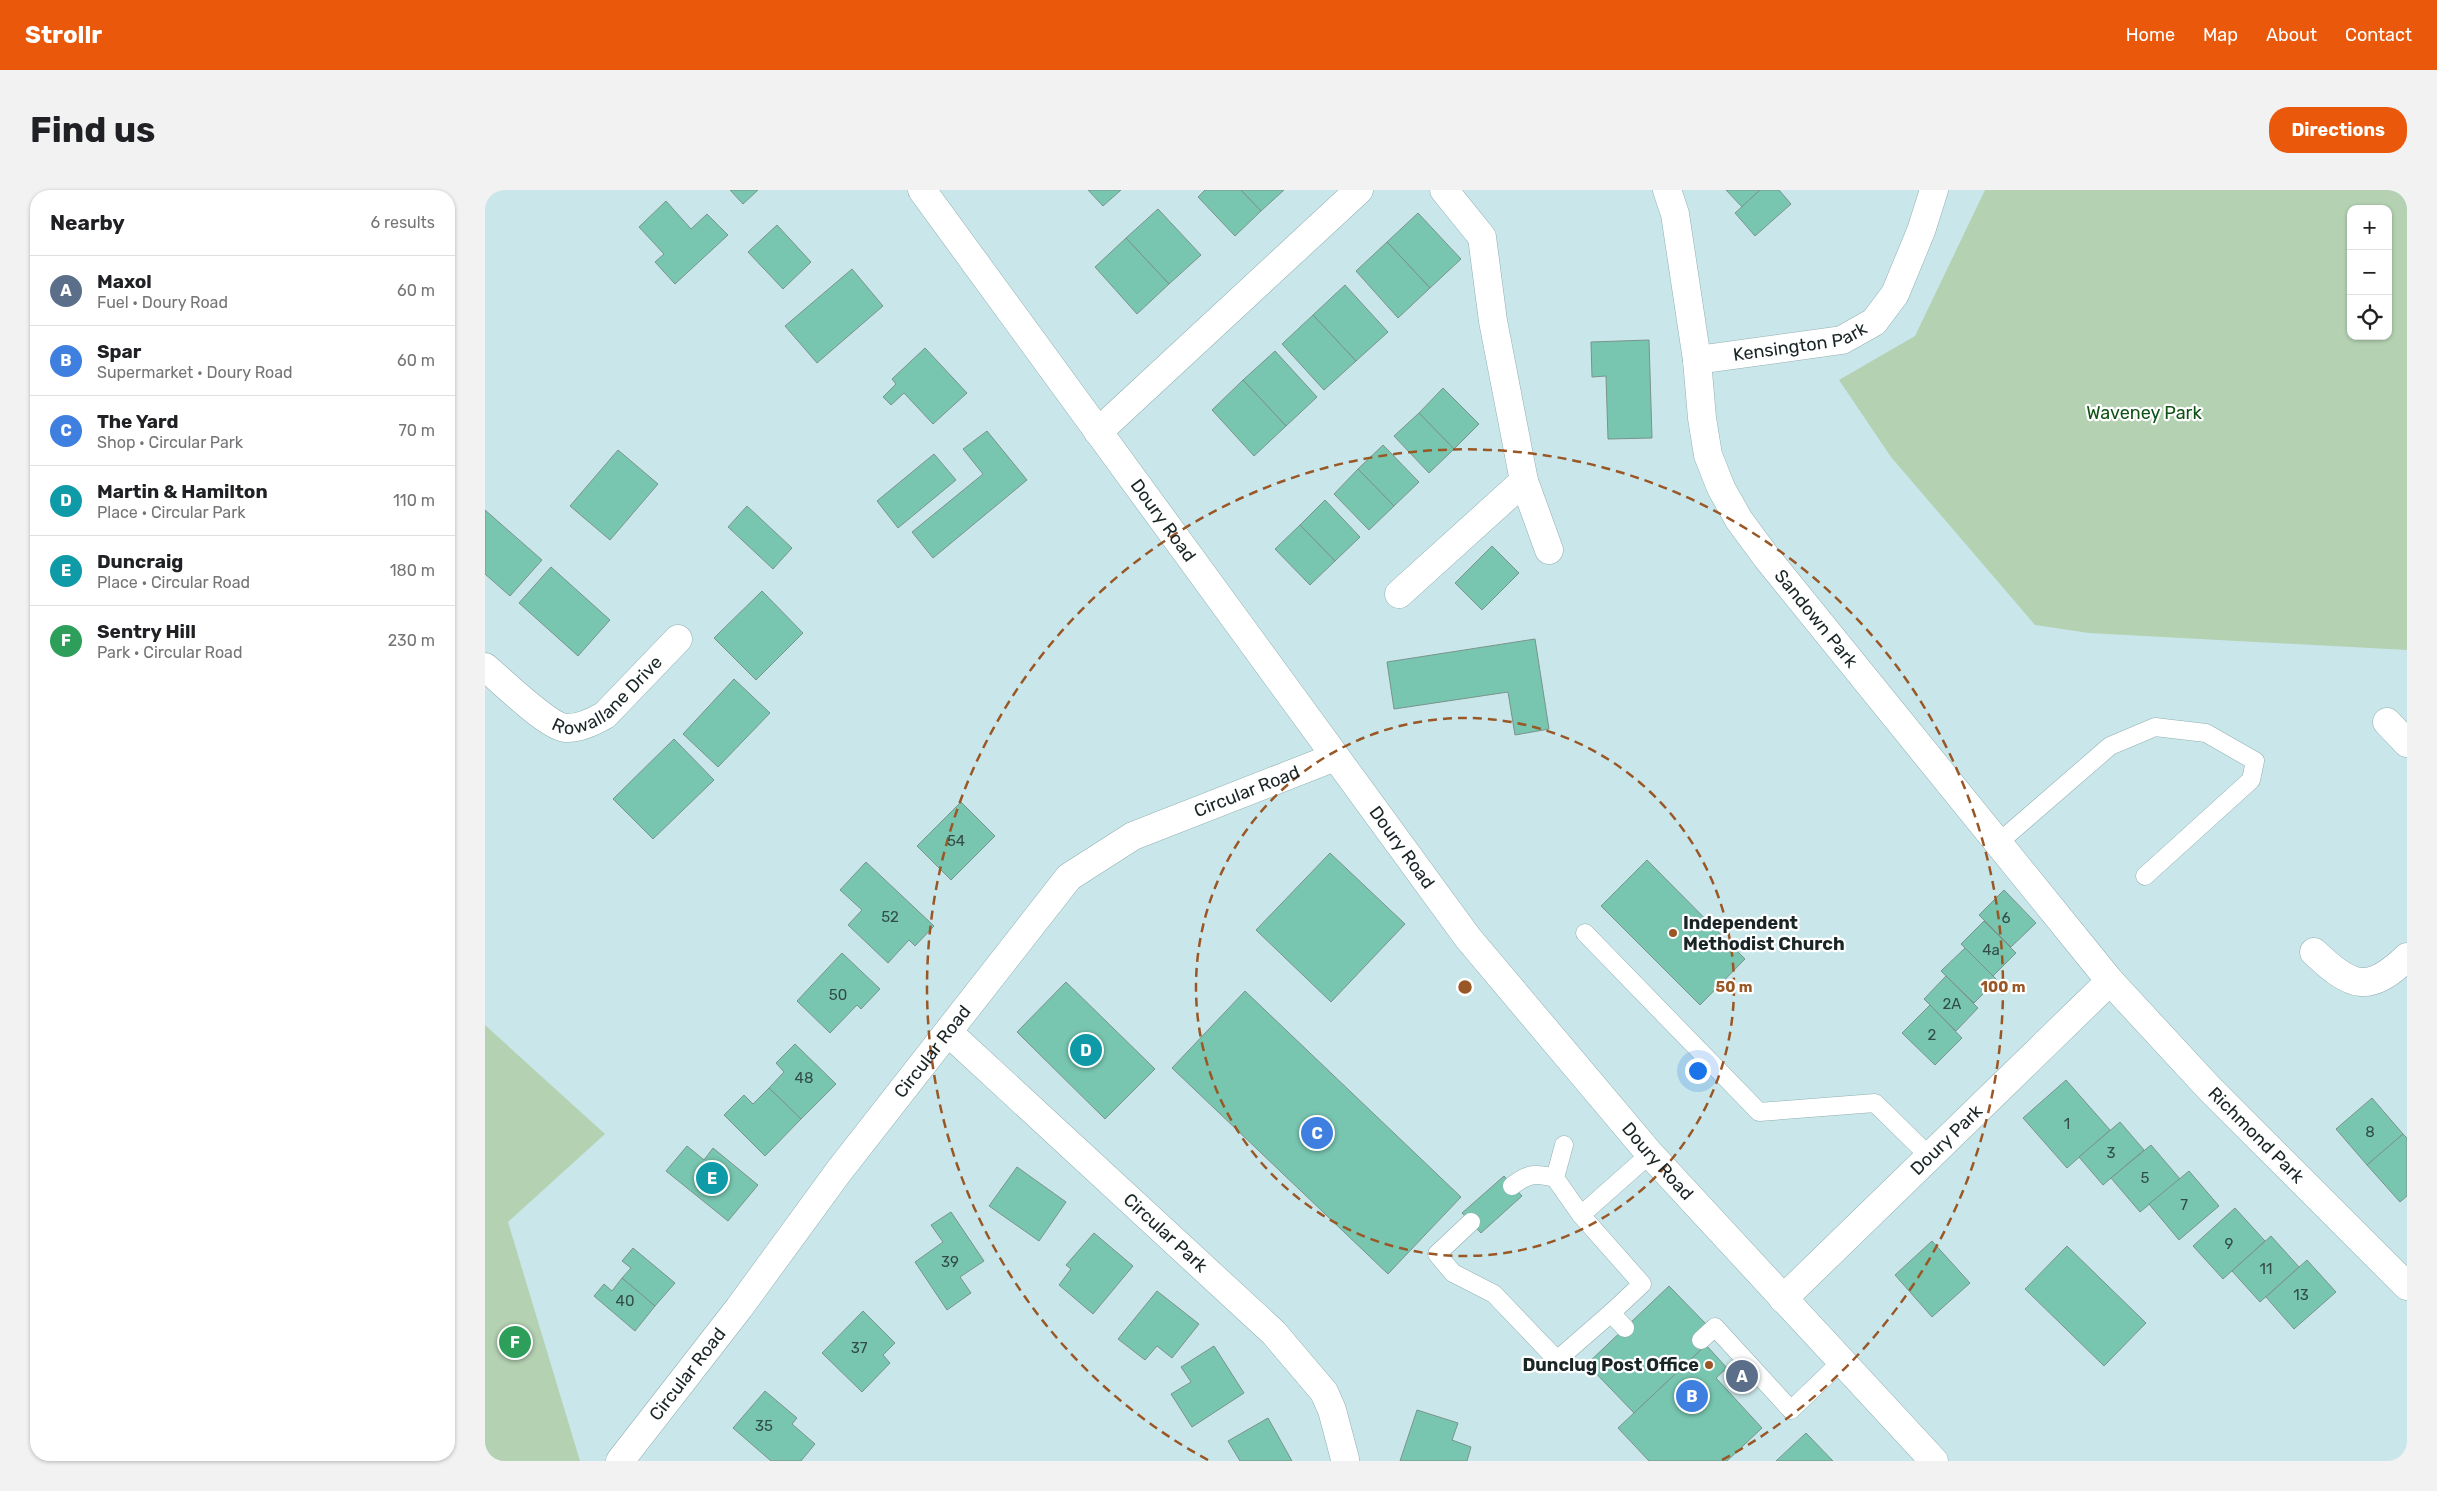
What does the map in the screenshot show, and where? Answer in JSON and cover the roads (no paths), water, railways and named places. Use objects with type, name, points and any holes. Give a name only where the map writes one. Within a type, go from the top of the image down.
[{"type":"street","name":"Doury Road","points":[[922,190],[1468,938],[1650,1154],[1934,1461]]},
{"type":"street","points":[[1098,432],[1359,190]]},
{"type":"street","points":[[1444,190],[1482,237],[1493,322],[1524,481],[1549,550]]},
{"type":"street","name":"Sandown Park","points":[[1667,190],[1675,214],[1697,360],[1702,418],[1708,455],[1721,488],[1739,520],[1767,558],[2110,981]]},
{"type":"street","name":"Kensington Park","points":[[1697,360],[1842,340],[1874,322],[1895,294],[1921,231],[1934,190]]},
{"type":"street","points":[[1399,594],[1524,481]]},
{"type":"street","name":"Rowallane Drive","points":[[485,667],[546,719],[560,727],[573,728],[595,721],[605,715],[678,639]]},
{"type":"street","points":[[2387,722],[2407,744]]},
{"type":"street","name":"Circular Road","points":[[620,1461],[739,1308],[839,1171],[1069,877],[1133,836],[1335,757]]},
{"type":"street","points":[[2314,952],[2338,975],[2362,983],[2388,975],[2407,957]]},
{"type":"street","name":"Doury Park","points":[[1783,1299],[2110,981]]},
{"type":"street","name":"Richmond Park","points":[[2110,981],[2209,1088],[2407,1286]]},
{"type":"street","name":"Circular Park","points":[[948,1032],[1274,1333],[1324,1392],[1332,1410],[1345,1459]]},
{"type":"lane","points":[[1997,844],[2110,746],[2155,727],[2206,733],[2255,761],[2251,780],[2145,876]]},
{"type":"lane","points":[[1585,933],[1759,1112],[1875,1103],[1929,1156]]},
{"type":"lane","points":[[1555,1178],[1564,1146]]},
{"type":"lane","points":[[1581,1215],[1650,1154]]},
{"type":"lane","points":[[1471,1222],[1437,1254],[1453,1273],[1494,1294],[1557,1360],[1642,1284],[1581,1215],[1555,1178],[1536,1173],[1523,1176],[1512,1186]]},
{"type":"lane","points":[[1611,1313],[1625,1328]]},
{"type":"lane","points":[[1701,1340],[1715,1327],[1791,1410],[1841,1362]]},
{"type":"place","name":"Independent Methodist Church","points":[[1673,933]]},
{"type":"place","name":"Martin & Hamilton","points":[[1086,1050]]},
{"type":"place","name":"The Yard","points":[[1317,1133]]},
{"type":"place","name":"Duncraig","points":[[712,1178]]},
{"type":"place","name":"Sentry Hill","points":[[515,1342]]},
{"type":"place","name":"Dunclug Post Office","points":[[1709,1365]]},
{"type":"place","name":"Maxol","points":[[1742,1376]]},
{"type":"place","name":"Spar","points":[[1692,1396]]},
{"type":"park label","name":"Waveney Park","points":[[2144,413]]}]
